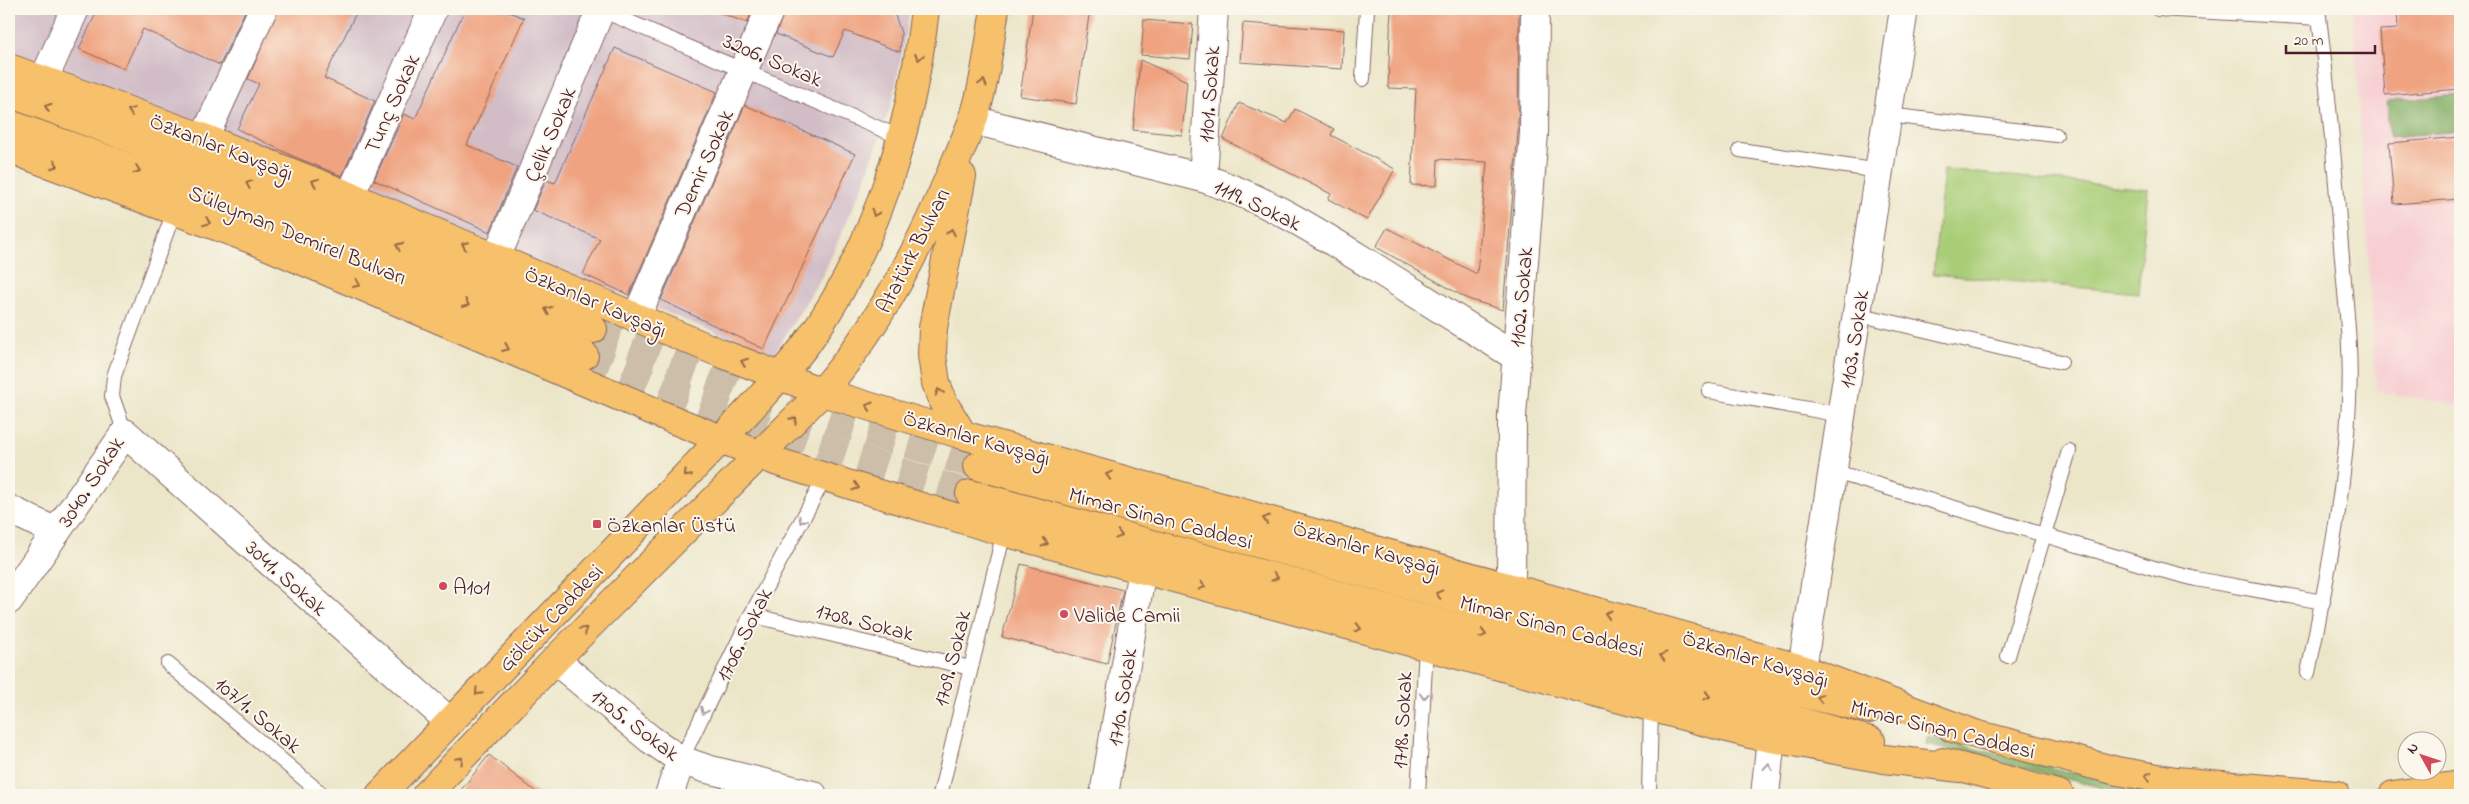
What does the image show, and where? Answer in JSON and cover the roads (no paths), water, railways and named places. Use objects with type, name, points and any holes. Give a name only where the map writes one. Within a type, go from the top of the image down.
[{"type":"main road","name":"Atatürk Bulvarı","points":[[721,439],[780,376],[811,337],[842,286],[882,196],[902,138],[913,92],[925,9]]},
{"type":"main road","name":"Atatürk Bulvarı","points":[[760,454],[822,392],[847,363],[875,322],[906,270],[937,206],[972,120],[985,73],[995,9]]},
{"type":"main road","name":"Özkanlar Kavşağı","points":[[9,68],[204,138],[350,196],[636,318],[822,392],[963,434],[1802,669],[1970,732]]},
{"type":"main road","name":"Süleyman Demirel Bulvarı","points":[[9,93],[196,163],[330,216],[593,329]]},
{"type":"main road","points":[[963,434],[943,402],[936,383],[932,355],[933,328],[972,120]]},
{"type":"main road","name":"Süleyman Demirel Bulvarı","points":[[9,124],[178,185],[323,242],[584,355]]},
{"type":"main road","points":[[9,149],[175,209],[256,241],[721,439],[825,477],[1004,532],[1651,708],[1771,738],[1875,757],[1960,768]]},
{"type":"main road","name":"Gölcük Caddesi","points":[[380,795],[721,439]]},
{"type":"main road","name":"Gölcük Caddesi","points":[[426,795],[555,660],[760,454]]},
{"type":"main road","name":"Mimar Sinan Caddesi","points":[[978,466],[1780,688],[1970,732],[2057,757],[2125,772],[2226,787],[2324,795]]},
{"type":"main road","name":"Mimar Sinan Caddesi","points":[[970,494],[1820,727],[2060,795]]},
{"type":"main road","points":[[2394,795],[2460,787]]},
{"type":"main road","points":[[2449,795],[2460,787]]},
{"type":"street","points":[[44,80],[74,9]]},
{"type":"street","points":[[204,138],[263,9]]},
{"type":"street","name":"Tunç Sokak","points":[[350,196],[433,9]]},
{"type":"street","name":"Çelik Sokak","points":[[496,258],[601,9]]},
{"type":"street","name":"Demir Sokak","points":[[636,318],[770,9]]},
{"type":"street","name":"1101. Sokak","points":[[1203,178],[1214,9]]},
{"type":"street","name":"1102. Sokak","points":[[1511,587],[1512,416],[1515,356],[1534,133],[1535,9]]},
{"type":"street","name":"1103. Sokak","points":[[1802,669],[1904,9]]},
{"type":"street","name":"1119. Sokak","points":[[972,120],[1203,178],[1237,190],[1276,207],[1515,356]]},
{"type":"street","name":"3040. Sokak","points":[[9,600],[125,433]]},
{"type":"street","name":"3041. Sokak","points":[[125,433],[450,722]]},
{"type":"street","points":[[9,509],[56,532]]},
{"type":"street","name":"1710. Sokak","points":[[1104,795],[1142,569]]},
{"type":"street","name":"1705. Sokak","points":[[555,660],[650,739],[681,760],[708,769],[813,795]]},
{"type":"street","points":[[1765,795],[1771,738]]},
{"type":"street","name":"1706. Sokak","points":[[669,795],[681,760]]},
{"type":"lane","name":"3206. Sokak","points":[[601,9],[902,138]]},
{"type":"lane","points":[[1363,79],[1367,9]]},
{"type":"lane","points":[[2158,9],[2319,13],[2330,103],[2349,338],[2349,400],[2342,484],[2308,673]]},
{"type":"lane","points":[[1888,115],[2056,135]]},
{"type":"lane","points":[[1740,150],[1879,171]]},
{"type":"lane","name":"3040. Sokak","points":[[125,433],[112,396],[114,376],[175,209]]},
{"type":"lane","points":[[1857,314],[2061,362]]},
{"type":"lane","points":[[1709,391],[1842,415]]},
{"type":"lane","points":[[2008,656],[2069,451]]},
{"type":"lane","points":[[1832,471],[2196,579],[2322,602]]},
{"type":"lane","name":"1706. Sokak","points":[[681,760],[751,615],[825,477]]},
{"type":"lane","name":"1709. Sokak","points":[[940,795],[1004,532]]},
{"type":"lane","name":"1708. Sokak","points":[[751,615],[970,668]]},
{"type":"lane","name":"1718. Sokak","points":[[1418,795],[1426,647]]},
{"type":"lane","name":"107/1. Sokak","points":[[168,664],[322,795]]},
{"type":"lane","points":[[1648,795],[1651,708]]},
{"type":"tunnel","points":[[593,329],[787,407],[978,466]]},
{"type":"tunnel","points":[[584,355],[769,430],[970,494]]},
{"type":"place","name":"Özkanlar Üstü","points":[[597,524]]},
{"type":"place","name":"A101","points":[[443,586]]},
{"type":"place","name":"Valide Camii","points":[[1064,614]]}]
